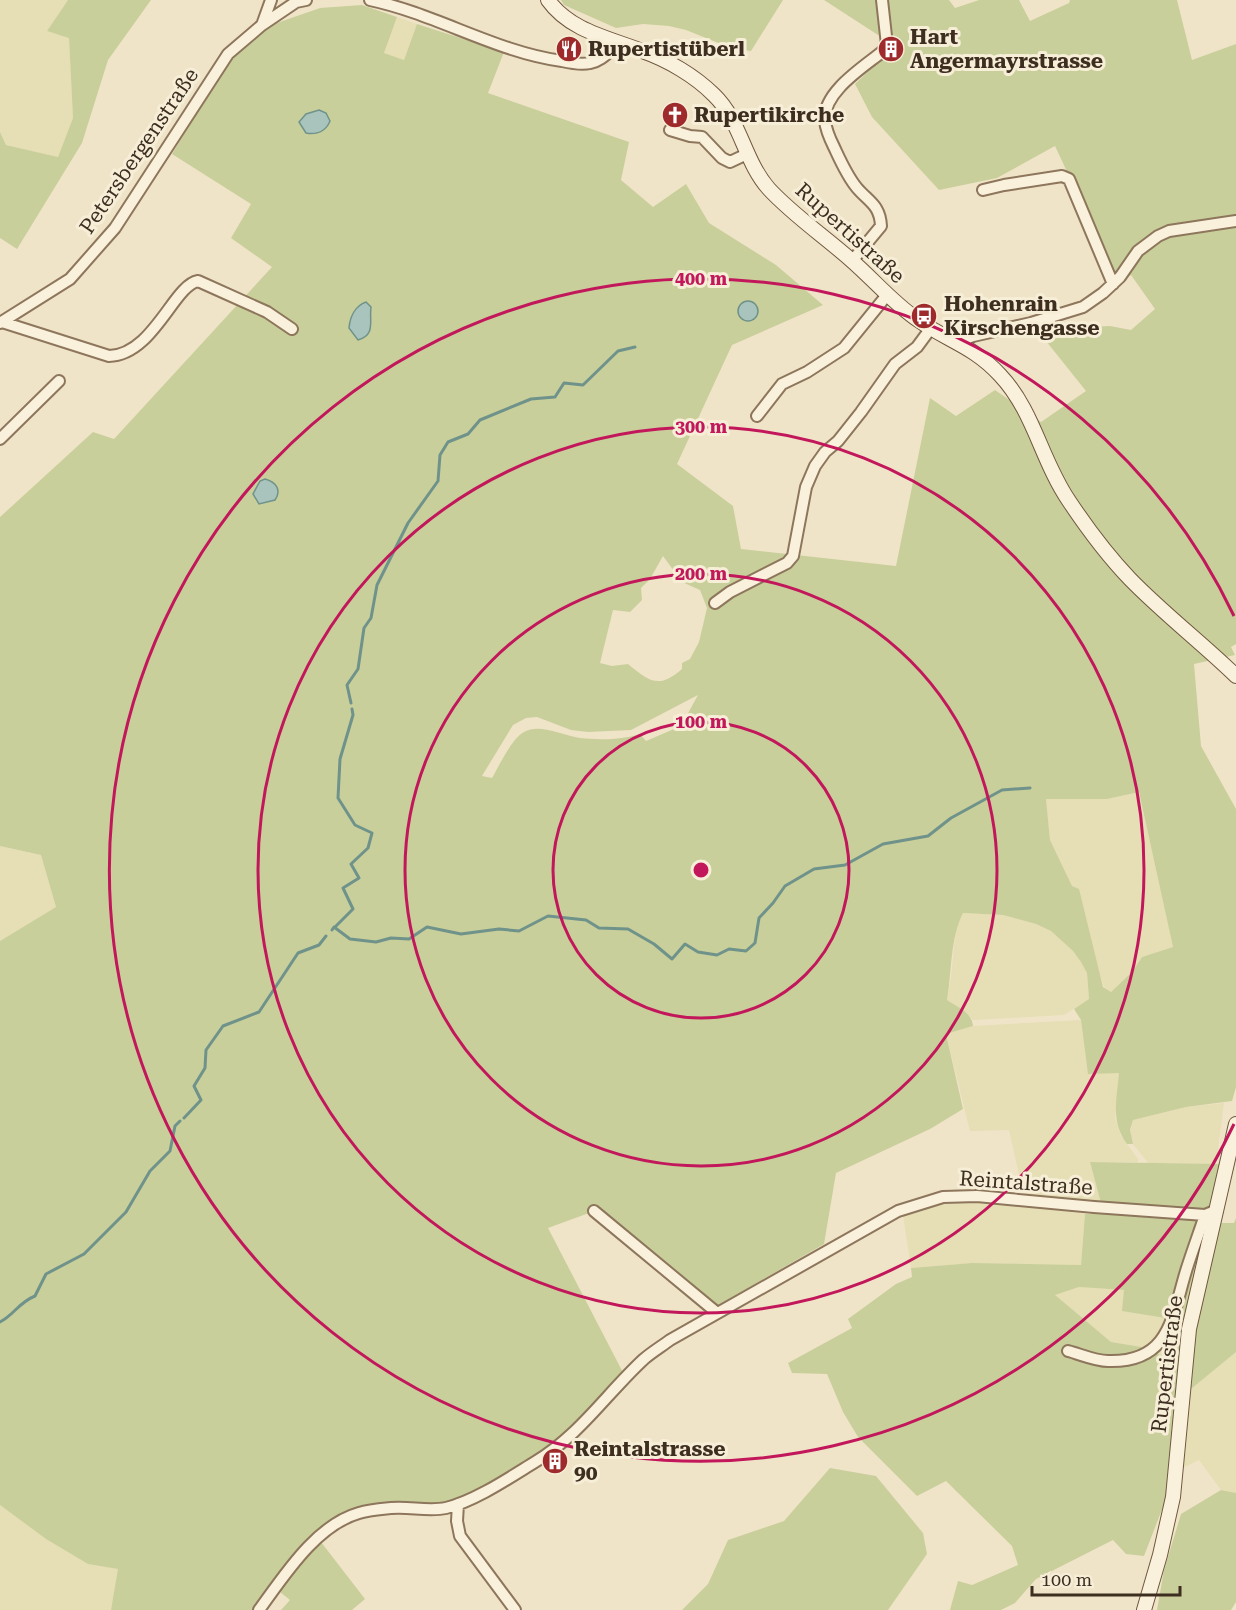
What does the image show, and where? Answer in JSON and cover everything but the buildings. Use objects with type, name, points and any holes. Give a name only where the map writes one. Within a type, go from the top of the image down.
[{"type":"main road","name":"Rupertistraße","points":[[548,0],[564,18],[584,29],[644,51],[671,64],[708,89],[731,115],[747,154],[767,188],[852,261],[909,314],[959,342],[985,361],[1015,392],[1033,423],[1058,485],[1112,559],[1138,587],[1236,676]]},
{"type":"main road","name":"Rupertistraße","points":[[1144,1610],[1160,1555],[1173,1497],[1189,1329],[1211,1212],[1236,1124]]},
{"type":"street","points":[[262,25],[271,0]]},
{"type":"street","name":"Petersbergenstraße","points":[[1,322],[70,279],[78,271],[115,228],[228,54],[262,25],[296,2],[306,0]]},
{"type":"street","points":[[370,0],[397,6],[488,40],[548,59],[580,64],[590,63],[600,59],[620,43]]},
{"type":"street","points":[[852,261],[881,226],[880,213],[856,187],[843,168],[827,131],[825,110],[833,93],[886,45],[882,0]]},
{"type":"street","points":[[670,130],[702,137],[722,158],[730,162],[747,154]]},
{"type":"street","points":[[983,190],[1062,176],[1069,179],[1113,284]]},
{"type":"street","points":[[959,342],[973,336],[1031,323],[1083,307],[1103,294],[1113,284],[1138,251],[1169,231],[1236,221]]},
{"type":"street","name":"Petersbergenstraße","points":[[1,322],[110,356],[119,355],[132,349],[158,325],[189,284],[198,281],[267,312],[292,329]]},
{"type":"street","points":[[757,416],[782,384],[807,372],[844,348],[887,295]]},
{"type":"street","points":[[715,603],[730,592],[787,563],[793,556],[807,487],[816,466],[825,452],[838,441],[861,412],[895,364],[917,347],[931,328]]},
{"type":"street","points":[[0,439],[59,381]]},
{"type":"street","name":"Reintalstraße","points":[[259,1610],[308,1547],[340,1522],[358,1513],[378,1510],[443,1509],[458,1504],[537,1461],[588,1420],[646,1358],[716,1312],[898,1211],[943,1197],[977,1196],[1094,1207],[1211,1212]]},
{"type":"street","points":[[594,1211],[716,1312]]},
{"type":"street","points":[[1068,1351],[1107,1361],[1133,1358],[1154,1348],[1168,1330],[1174,1316],[1186,1272],[1211,1212]]},
{"type":"street","points":[[458,1504],[457,1521],[460,1536],[515,1610]]},
{"type":"shaded area","points":[[0,0],[68,0],[47,31],[69,37],[73,118],[58,157],[6,145],[0,132]]},
{"type":"shaded area","points":[[397,17],[417,24],[404,60],[384,53]]},
{"type":"shaded area","points":[[1139,792],[1173,947],[1142,957],[1132,972],[1111,992],[1104,987],[1072,886],[1050,840],[1046,799],[1107,799]]},
{"type":"shaded area","points":[[0,846],[41,855],[56,907],[0,941]]},
{"type":"shaded area","points":[[963,913],[1003,915],[1036,924],[1051,931],[1073,951],[1081,962],[1087,973],[1089,999],[1064,1015],[973,1020],[947,1000],[956,926]]},
{"type":"shaded area","points":[[1081,1020],[1088,1073],[1120,1073],[1115,1118],[1121,1136],[1138,1159],[1138,1162],[1090,1162],[1102,1205],[1024,1197],[1009,1130],[970,1131],[946,1034],[973,1026]]},
{"type":"shaded area","points":[[1224,1103],[1216,1164],[1148,1163],[1133,1144],[1130,1133],[1133,1120],[1186,1107]]},
{"type":"shaded area","points":[[963,1201],[1027,1206],[1085,1214],[1081,1265],[972,1263],[911,1268],[903,1215],[935,1205]]},
{"type":"shaded area","points":[[1079,1287],[1125,1290],[1178,1320],[1174,1338],[1160,1357],[1154,1349],[1111,1342],[1054,1295]]},
{"type":"shaded area","points":[[1236,1352],[1236,1493],[1221,1490],[1199,1460],[1181,1469],[1189,1389]]},
{"type":"shaded area","points":[[0,1505],[46,1539],[88,1564],[119,1569],[111,1610],[0,1610]]},
{"type":"green space","points":[[68,0],[151,0],[108,60],[82,143],[17,249],[0,238],[0,132],[6,145],[58,157],[73,118],[69,38],[47,31]]},
{"type":"green space","points":[[561,0],[783,0],[751,51],[731,48],[686,30],[669,26],[643,24],[616,28],[564,5]]},
{"type":"green space","points":[[824,0],[949,0],[955,8],[979,0],[1019,0],[1030,21],[1069,3],[1070,0],[1177,0],[1192,60],[1236,44],[1236,644],[1231,647],[1235,655],[1194,664],[1201,746],[1236,809],[1236,1087],[1232,1101],[1186,1107],[1133,1120],[1130,1130],[1133,1144],[1127,1144],[1116,1118],[1119,1073],[1088,1074],[1081,1020],[1074,1009],[1089,999],[1087,973],[1081,962],[1073,951],[1051,931],[1036,924],[1003,915],[963,913],[956,933],[947,1000],[967,1013],[973,1026],[946,1034],[963,1109],[930,1129],[836,1173],[824,1244],[717,1306],[600,1209],[548,1228],[629,1384],[596,1418],[458,1504],[395,1508],[340,1522],[321,1542],[365,1599],[352,1610],[281,1610],[290,1600],[275,1588],[259,1610],[111,1610],[118,1569],[88,1564],[46,1539],[0,1505],[0,941],[56,907],[41,855],[0,846],[0,517],[93,432],[114,439],[272,267],[231,238],[251,204],[172,154],[227,63],[274,24],[320,8],[362,5],[397,17],[384,53],[404,60],[417,24],[504,52],[488,93],[629,142],[621,180],[653,207],[686,184],[709,223],[776,265],[823,305],[732,345],[677,464],[733,506],[741,549],[896,566],[930,398],[956,416],[995,390],[1041,422],[1086,391],[1042,336],[1044,329],[1110,326],[1131,330],[1155,309],[1131,275],[1119,283],[1055,146],[997,178],[939,190],[872,117],[855,84],[895,46]],"holes":[[[663,556],[682,582],[700,590],[707,608],[699,642],[690,659],[682,663],[682,669],[674,675],[661,681],[655,681],[642,675],[628,664],[612,666],[600,663],[613,610],[630,612],[642,600],[641,588],[650,579]],[[698,695],[681,726],[646,741],[640,734],[595,739],[573,737],[544,729],[524,732],[515,740],[492,778],[482,776],[513,725],[526,718],[537,717],[571,730],[588,732],[631,730]],[[1139,792],[1173,947],[1142,957],[1132,972],[1111,992],[1103,987],[1079,889],[1072,886],[1050,840],[1046,799],[1107,799]]]},
{"type":"green space","points":[[1090,1162],[1221,1164],[1207,1223],[1234,1223],[1236,1218],[1236,1352],[1175,1402],[1166,1499],[1144,1556],[1126,1554],[1113,1540],[1036,1579],[1015,1603],[1001,1610],[950,1610],[958,1581],[972,1585],[1018,1565],[1012,1546],[946,1481],[917,1496],[858,1437],[843,1412],[827,1374],[792,1373],[788,1363],[852,1328],[848,1319],[896,1284],[912,1277],[911,1268],[972,1263],[1081,1265],[1085,1214],[1104,1214]],"holes":[[[1079,1287],[1124,1290],[1122,1311],[1178,1320],[1174,1338],[1160,1356],[1154,1349],[1111,1342],[1055,1295]]]},
{"type":"green space","points":[[830,1468],[876,1476],[923,1533],[927,1554],[888,1610],[682,1610],[708,1584],[728,1540],[784,1521]]},
{"type":"green space","points":[[1221,1490],[1236,1493],[1236,1602],[1231,1610],[1157,1610],[1164,1570],[1181,1514]]},
{"type":"water","points":[[319,110],[326,113],[330,121],[321,132],[306,133],[299,122],[306,114]]},
{"type":"water","points":[[748,301],[755,304],[758,311],[755,318],[748,321],[741,318],[738,311],[741,304]]},
{"type":"water","points":[[366,302],[371,307],[371,327],[364,338],[358,340],[349,328],[356,309]]},
{"type":"water","points":[[265,479],[275,484],[278,493],[275,500],[259,504],[253,494],[260,481]]},
{"type":"waterway","points":[[351,703],[347,685],[358,669],[364,628],[371,618],[377,585],[408,523],[438,481],[440,455],[448,442],[468,434],[480,420],[531,399],[555,397],[564,383],[583,385],[618,351],[635,347]]},
{"type":"waterway","points":[[335,927],[353,909],[343,888],[359,878],[351,864],[368,848],[372,833],[355,825],[338,798],[340,759],[353,715],[352,709]]},
{"type":"waterway","points":[[332,930],[334,927],[350,939],[376,942],[391,938],[409,939],[427,927],[461,934],[499,929],[519,931],[548,916],[586,920],[599,928],[628,929],[654,944],[672,959],[685,944],[698,952],[717,955],[729,949],[746,951],[755,943],[759,918],[785,886],[814,869],[845,865],[883,844],[928,836],[951,818],[1002,790],[1030,788]]},
{"type":"waterway","points":[[184,1118],[201,1100],[194,1086],[205,1068],[206,1050],[223,1026],[259,1012],[298,953],[319,945],[326,936]]},
{"type":"waterway","points":[[0,1322],[35,1296],[46,1274],[84,1254],[126,1212],[150,1171],[170,1151],[175,1126],[180,1121]]},
{"type":"place","name":"Rupertistüberl","points":[[569,49]]},
{"type":"place","name":"Hart Angermayrstrasse","points":[[891,49]]},
{"type":"place","name":"Rupertikirche","points":[[675,115]]},
{"type":"place","name":"Hohenrain Kirschengasse","points":[[924,316]]},
{"type":"place","name":"Reintalstrasse 90","points":[[555,1461]]}]
